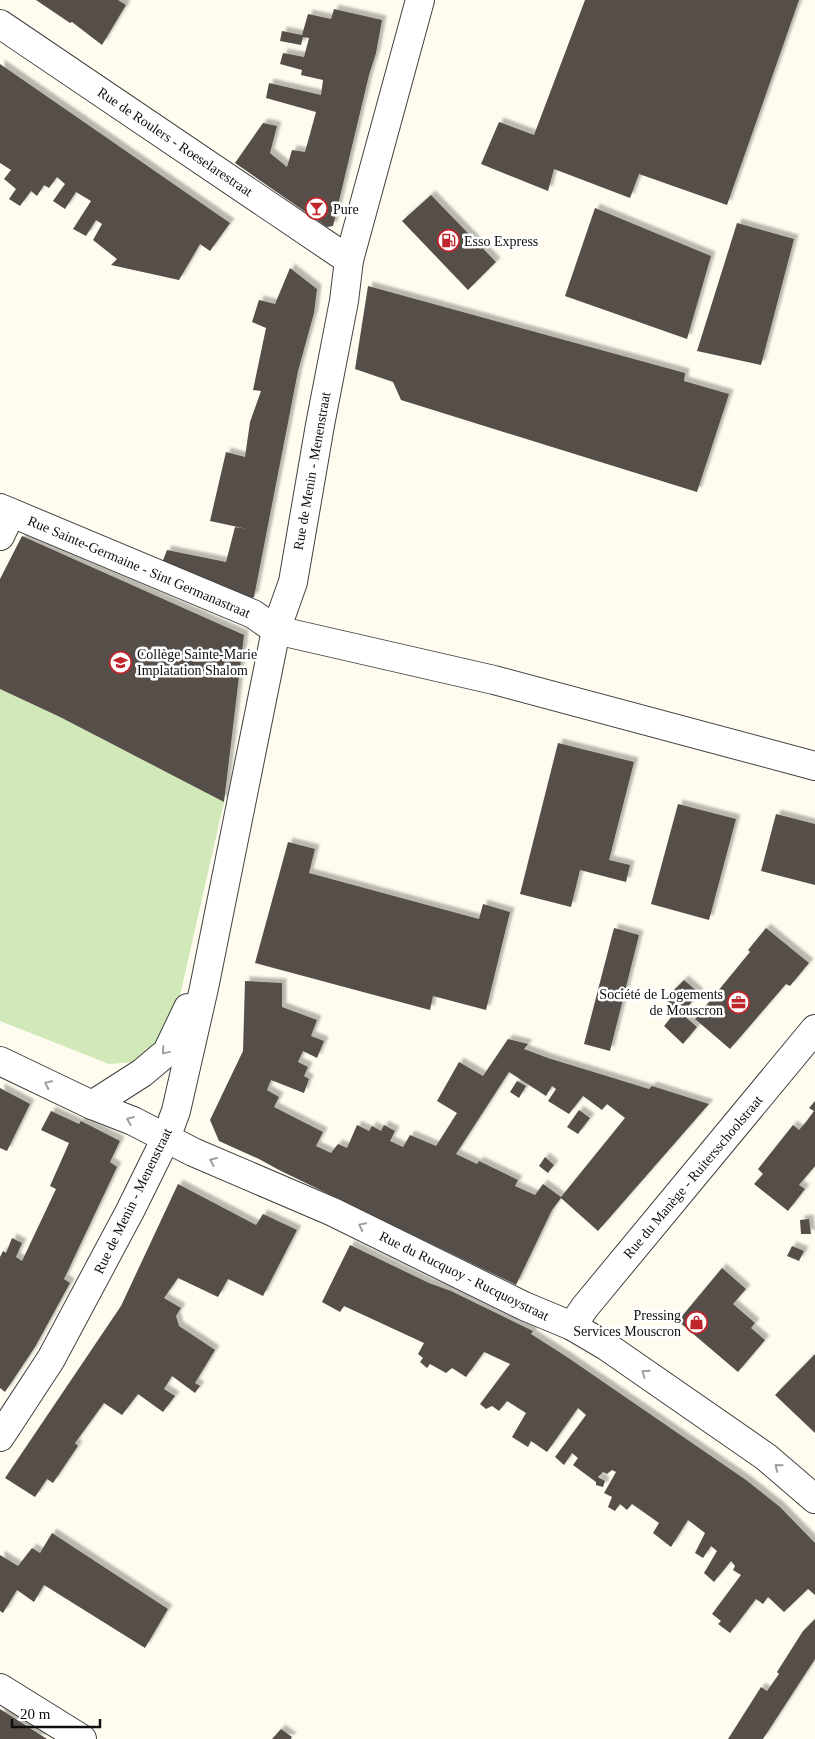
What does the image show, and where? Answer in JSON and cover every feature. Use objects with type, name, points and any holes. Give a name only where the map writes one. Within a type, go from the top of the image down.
[{"type":"street","name":"Rue de Menin - Menenstraat","points":[[0,1437],[51,1359],[130,1211],[166,1138],[180,1092],[204,988],[276,630],[293,582],[350,260],[420,0]]},
{"type":"street","name":"Rue de Roulers - Roeselarestraat","points":[[0,24],[350,260]]},
{"type":"street","name":"Rue Sainte-Germaine - Sint Germanastraat","points":[[4,519],[253,614],[276,630]]},
{"type":"street","points":[[276,630],[494,680],[815,766]]},
{"type":"street","name":"Rue de Menin - Menenstraat","points":[[92,1105],[142,1073],[167,1052],[184,1019],[212,943]]},
{"type":"street","name":"Rue du Manège - Ruitersschoolstraat","points":[[572,1326],[591,1300],[815,1029]]},
{"type":"street","name":"Rue du Rucquoy - Rucquoystraat","points":[[0,1061],[92,1105],[133,1121],[193,1152],[333,1212],[524,1306],[572,1326],[606,1346],[766,1457],[815,1499]]},
{"type":"street","points":[[0,1688],[82,1739]]},
{"type":"green space","points":[[0,689],[60,717],[224,802],[173,1026],[136,1062],[109,1064],[0,1021]]},
{"type":"building","points":[[36,0],[118,0],[126,5],[102,45],[72,22],[70,23]]},
{"type":"building","points":[[585,0],[799,0],[727,205],[639,174],[630,198],[554,169],[548,191],[481,164],[499,122],[534,135]]},
{"type":"building","points":[[334,9],[382,20],[376,53],[333,226],[327,227],[235,163],[263,123],[277,126],[270,153],[287,167],[292,150],[305,152],[316,112],[266,98],[269,83],[321,95],[323,80],[301,75],[302,70],[280,64],[283,53],[304,57],[309,38],[303,37],[301,45],[280,41],[282,31],[302,35],[308,14],[331,19]]},
{"type":"building","points":[[0,64],[230,223],[210,251],[200,244],[179,280],[111,265],[117,259],[93,240],[102,224],[96,220],[86,236],[73,229],[91,201],[76,192],[65,209],[53,201],[65,184],[57,177],[49,188],[44,185],[37,196],[31,191],[20,206],[9,199],[16,189],[4,179],[11,170],[0,163]]},
{"type":"building","points":[[431,195],[496,262],[468,290],[402,221]]},
{"type":"building","points":[[595,208],[711,256],[687,339],[565,296]]},
{"type":"building","points":[[737,223],[794,239],[761,365],[697,351]]},
{"type":"building","points":[[290,268],[317,289],[314,313],[298,371],[254,597],[247,600],[162,563],[167,550],[226,562],[235,527],[247,529],[210,521],[226,452],[245,457],[250,422],[261,391],[253,390],[266,328],[252,322],[259,300],[275,304]]},
{"type":"building","points":[[368,286],[685,373],[684,381],[729,394],[697,492],[401,400],[393,382],[355,369]]},
{"type":"building","name":"Collège Sainte-Marie Implatation Shalom","points":[[22,536],[244,635],[224,802],[60,717],[0,689],[0,579]]},
{"type":"building","points":[[558,743],[634,762],[609,860],[630,865],[626,882],[580,870],[571,907],[520,894]]},
{"type":"building","points":[[678,804],[736,819],[709,920],[651,904]]},
{"type":"building","points":[[776,814],[815,824],[815,885],[761,871]]},
{"type":"building","points":[[288,842],[315,849],[309,873],[479,919],[483,904],[510,912],[486,1010],[433,996],[430,1010],[255,963]]},
{"type":"building","points":[[614,928],[639,935],[610,1051],[584,1044]]},
{"type":"building","name":"Société de Logements de Mouscron","points":[[766,928],[809,963],[790,986],[786,984],[730,1049],[695,1019],[750,952],[748,950]]},
{"type":"building","points":[[684,980],[699,993],[682,1014],[697,1027],[683,1044],[664,1026],[677,1010],[665,999]]},
{"type":"building","points":[[245,981],[282,983],[282,1007],[317,1020],[311,1036],[324,1041],[317,1058],[303,1051],[298,1062],[308,1067],[304,1076],[309,1079],[304,1093],[271,1080],[267,1090],[279,1097],[274,1107],[323,1132],[316,1146],[331,1153],[338,1144],[347,1148],[357,1125],[369,1131],[372,1126],[381,1131],[384,1125],[395,1131],[390,1141],[403,1147],[410,1135],[436,1146],[457,1113],[437,1101],[459,1062],[483,1076],[508,1039],[528,1044],[524,1049],[548,1058],[649,1089],[652,1086],[709,1104],[598,1231],[561,1198],[552,1210],[516,1285],[219,1141],[210,1120],[243,1051]],"holes":[[[509,1072],[546,1096],[552,1086],[556,1089],[548,1101],[569,1114],[583,1096],[602,1110],[607,1104],[625,1118],[561,1197],[543,1184],[535,1195],[515,1186],[518,1180],[479,1161],[477,1164],[456,1154]]]},
{"type":"building","points":[[517,1081],[526,1086],[519,1098],[510,1092]]},
{"type":"building","points":[[0,1088],[30,1104],[7,1151],[0,1148]]},
{"type":"building","points":[[815,1101],[815,1166],[799,1185],[805,1189],[788,1211],[754,1184],[763,1174],[758,1169],[793,1125],[799,1130],[806,1122],[814,1111],[809,1108]]},
{"type":"building","points":[[579,1110],[590,1118],[578,1134],[567,1127]]},
{"type":"building","points":[[51,1111],[79,1124],[81,1121],[120,1141],[110,1162],[117,1167],[64,1279],[70,1283],[35,1347],[5,1392],[0,1388],[0,1257],[3,1251],[6,1253],[12,1238],[22,1243],[16,1257],[22,1261],[56,1189],[50,1186],[69,1143],[41,1130]]},
{"type":"building","points":[[545,1157],[554,1165],[548,1173],[539,1166]]},
{"type":"building","points":[[178,1184],[256,1225],[263,1214],[297,1230],[263,1296],[228,1279],[218,1297],[178,1278],[164,1298],[181,1308],[176,1316],[179,1326],[215,1350],[195,1383],[200,1386],[195,1393],[172,1376],[164,1389],[175,1396],[163,1412],[138,1394],[122,1415],[104,1403],[75,1443],[78,1446],[53,1483],[47,1479],[35,1497],[5,1478],[121,1306]]},
{"type":"building","points":[[809,1219],[811,1234],[801,1234],[800,1220]]},
{"type":"building","points":[[350,1245],[533,1331],[531,1334],[746,1480],[780,1507],[815,1543],[815,1595],[808,1589],[784,1612],[768,1597],[763,1604],[756,1599],[730,1633],[718,1624],[721,1621],[712,1614],[741,1575],[733,1570],[735,1566],[731,1561],[714,1582],[704,1573],[717,1551],[711,1546],[703,1558],[695,1553],[705,1533],[688,1520],[671,1547],[653,1533],[659,1523],[632,1504],[627,1510],[620,1504],[615,1511],[608,1507],[612,1497],[604,1493],[616,1472],[612,1470],[607,1474],[603,1472],[598,1477],[605,1481],[603,1487],[596,1485],[596,1482],[573,1465],[578,1458],[572,1453],[564,1465],[555,1457],[586,1415],[578,1408],[547,1452],[531,1441],[528,1447],[512,1437],[526,1413],[507,1401],[499,1411],[492,1406],[486,1409],[480,1404],[510,1364],[484,1352],[466,1377],[452,1368],[446,1373],[430,1364],[427,1368],[420,1362],[423,1358],[418,1354],[424,1343],[344,1306],[340,1312],[322,1302]]},
{"type":"building","points":[[792,1246],[804,1251],[799,1261],[787,1256]]},
{"type":"building","points":[[722,1268],[746,1289],[733,1304],[755,1323],[751,1328],[765,1340],[738,1372],[678,1321]]},
{"type":"building","points":[[815,1354],[815,1433],[775,1395]]},
{"type":"building","points":[[52,1533],[168,1609],[145,1648],[44,1585],[34,1602],[17,1590],[3,1613],[0,1611],[0,1555],[18,1566],[32,1548],[40,1553]]},
{"type":"building","points":[[815,1619],[815,1659],[763,1739],[728,1739],[761,1687],[767,1691],[779,1674],[777,1672],[803,1631]]},
{"type":"building","points":[[0,1709],[47,1739],[0,1739]]},
{"type":"building","points":[[281,1729],[292,1737],[291,1739],[272,1739]]},
{"type":"place","name":"Pure","points":[[317,209]]},
{"type":"place","name":"Esso Express","points":[[448,241]]},
{"type":"place","name":"Collège Sainte-Marie Implatation Shalom","points":[[121,662]]},
{"type":"place","name":"Société de Logements de Mouscron","points":[[739,1002]]},
{"type":"place","name":"Pressing Services Mouscron","points":[[697,1323]]}]
